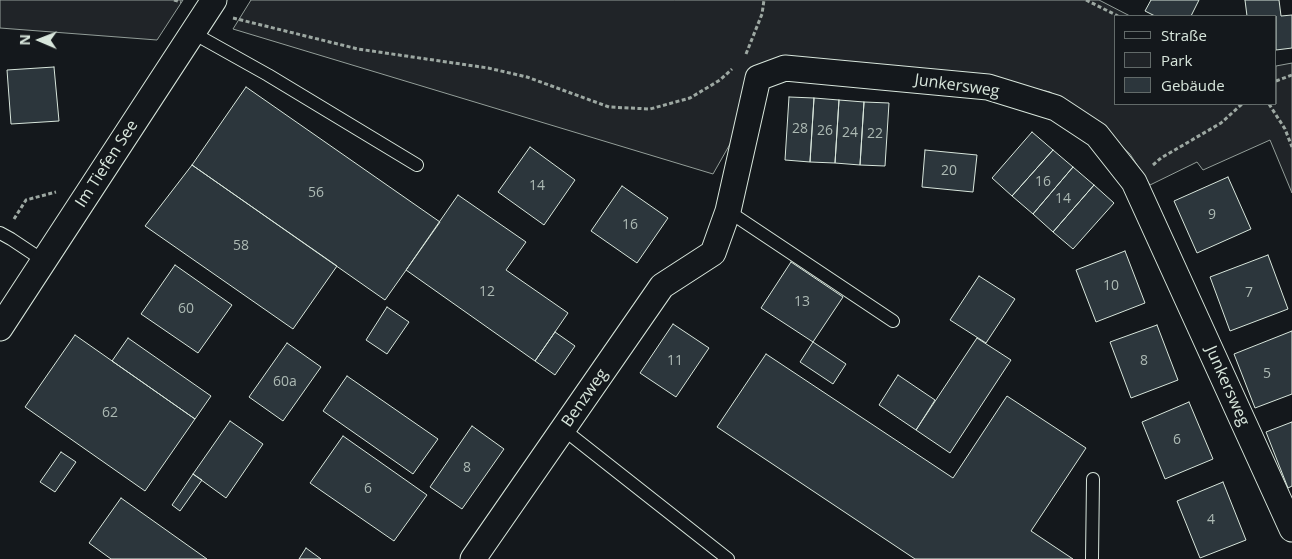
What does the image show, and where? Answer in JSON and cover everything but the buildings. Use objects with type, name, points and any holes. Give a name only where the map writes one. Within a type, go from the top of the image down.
[{"type":"street","name":"Im Tiefen See","points":[[0,328],[193,33],[221,8]]},
{"type":"street","name":"Junkersweg","points":[[758,78],[785,68],[988,87],[1056,108],[1096,135],[1134,182],[1292,529]]},
{"type":"street","points":[[728,211],[758,78]]},
{"type":"street","name":"Benzweg","points":[[473,559],[662,286],[713,252],[728,211]]},
{"type":"lane","points":[[193,33],[268,75],[417,165]]},
{"type":"lane","points":[[728,211],[893,321]]},
{"type":"lane","points":[[0,233],[44,261]]},
{"type":"lane","points":[[563,429],[728,559]]},
{"type":"lane","points":[[1092,559],[1093,479]]},
{"type":"path","points":[[758,78],[748,66],[745,56],[762,14],[764,0]]},
{"type":"path","points":[[1086,0],[1116,15]]},
{"type":"path","points":[[221,8],[358,49],[527,77],[609,107],[650,109],[690,98],[720,80],[733,68]]},
{"type":"path","points":[[1277,81],[1292,75]]},
{"type":"path","points":[[1134,182],[1161,158],[1221,123],[1241,105]]},
{"type":"path","points":[[1270,105],[1285,129],[1292,147]]},
{"type":"green space","points":[[0,0],[183,0],[157,40],[0,28]]},
{"type":"green space","points":[[251,0],[1099,0],[1128,15],[1114,15],[1114,105],[1277,105],[1277,66],[1292,63],[1292,193],[1270,140],[1203,170],[1197,162],[1150,185],[1130,154],[1094,121],[1050,92],[1000,81],[760,66],[734,137],[713,174],[233,29]]}]
